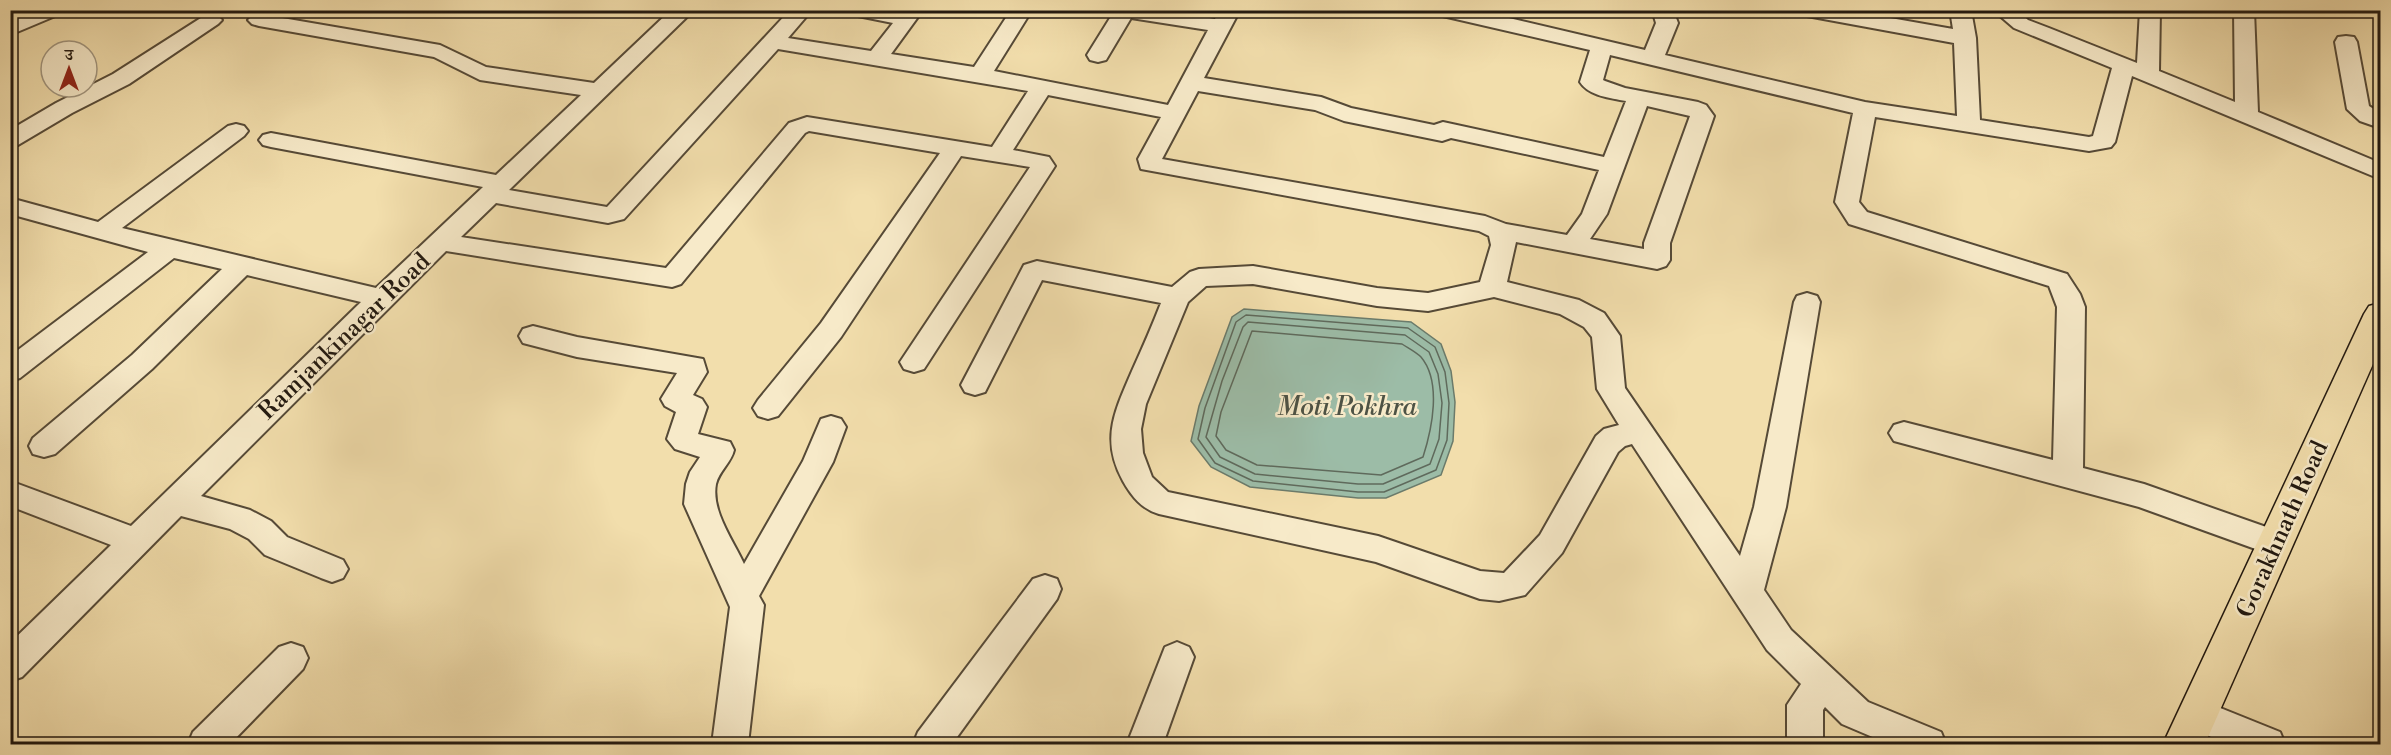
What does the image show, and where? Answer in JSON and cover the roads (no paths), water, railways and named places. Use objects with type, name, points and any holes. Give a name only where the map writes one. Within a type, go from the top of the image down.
[{"type":"main road","name":"Gorakhnath Road","points":[[2191,730],[2380,314]]},
{"type":"street","points":[[10,29],[53,10]]},
{"type":"street","points":[[271,140],[612,215],[802,10]]},
{"type":"street","points":[[855,10],[910,15]]},
{"type":"street","points":[[980,75],[1022,10]]},
{"type":"street","points":[[1441,10],[1864,109],[2099,144],[2103,142],[2124,65]]},
{"type":"street","points":[[1653,58],[1668,23],[1662,10]]},
{"type":"street","points":[[1807,10],[1965,38]]},
{"type":"street","points":[[1960,10],[1965,38],[1969,126]]},
{"type":"street","points":[[2003,10],[2031,28],[2247,115],[2380,172]]},
{"type":"street","points":[[2148,75],[2150,10]]},
{"type":"street","points":[[2244,10],[2247,115]]},
{"type":"street","points":[[1098,55],[1126,11],[1225,19],[1150,164],[1485,224],[1500,231],[1657,260],[1658,243],[1702,116],[1698,110],[1690,107],[1608,90],[1591,83],[1602,46]]},
{"type":"street","name":"Ramjankinagar Road","points":[[10,666],[381,298],[494,188],[600,91],[672,12]]},
{"type":"street","points":[[878,57],[910,15]]},
{"type":"street","points":[[10,140],[64,108],[121,79],[211,20]]},
{"type":"street","points":[[259,20],[440,52],[480,73],[600,91]]},
{"type":"street","points":[[773,42],[980,75],[1175,113]]},
{"type":"street","points":[[2346,42],[2358,109],[2380,121]]},
{"type":"street","points":[[1191,83],[1321,104],[1344,114],[1442,131],[1612,166]]},
{"type":"street","points":[[999,154],[1041,88]]},
{"type":"street","points":[[1573,246],[1594,214],[1638,96]]},
{"type":"street","points":[[1864,109],[1847,202],[1858,218],[2058,280],[2067,294],[2071,307],[2068,476]]},
{"type":"street","points":[[440,242],[672,278],[801,126],[807,124],[1041,162],[1043,166],[914,362]]},
{"type":"street","points":[[102,231],[236,131]]},
{"type":"street","points":[[768,408],[831,330],[955,148]]},
{"type":"street","points":[[10,206],[169,249],[381,298]]},
{"type":"street","points":[[1494,288],[1493,283],[1504,245],[1500,231]]},
{"type":"street","points":[[10,371],[169,249]]},
{"type":"street","points":[[44,446],[134,368],[241,266]]},
{"type":"street","points":[[975,385],[1033,271],[1170,296],[1175,299]]},
{"type":"street","points":[[1639,431],[1615,437],[1607,444],[1551,544],[1513,585],[1499,587],[1480,585],[1378,549],[1159,502],[1138,482],[1130,464],[1125,438],[1127,415],[1175,299],[1199,278],[1252,274],[1377,297],[1428,302],[1494,288],[1569,307],[1594,320],[1606,336],[1611,389],[1779,639],[1856,713],[1928,744]]},
{"type":"street","points":[[1747,591],[1770,507],[1807,302]]},
{"type":"street","points":[[533,336],[577,347],[693,366],[693,372],[675,399],[692,407],[682,439],[687,443],[711,446],[719,450],[717,457],[705,472],[701,484],[700,504],[747,605],[730,744]]},
{"type":"street","points":[[742,597],[818,462],[831,427]]},
{"type":"street","points":[[1904,433],[2144,496],[2275,543]]},
{"type":"street","points":[[10,494],[136,542]]},
{"type":"street","points":[[176,502],[239,519],[260,530],[276,546],[332,568]]},
{"type":"street","points":[[932,744],[1045,589]]},
{"type":"street","points":[[1145,744],[1177,657]]},
{"type":"street","points":[[206,744],[291,658]]},
{"type":"street","points":[[1805,744],[1805,705],[1824,682]]},
{"type":"street","points":[[2191,730],[2267,744]]},
{"type":"water","name":"Moti Pokhra","points":[[1244,309],[1411,322],[1441,344],[1451,371],[1455,402],[1453,441],[1441,475],[1386,498],[1358,498],[1250,487],[1211,467],[1191,441],[1199,406],[1232,317]]}]
